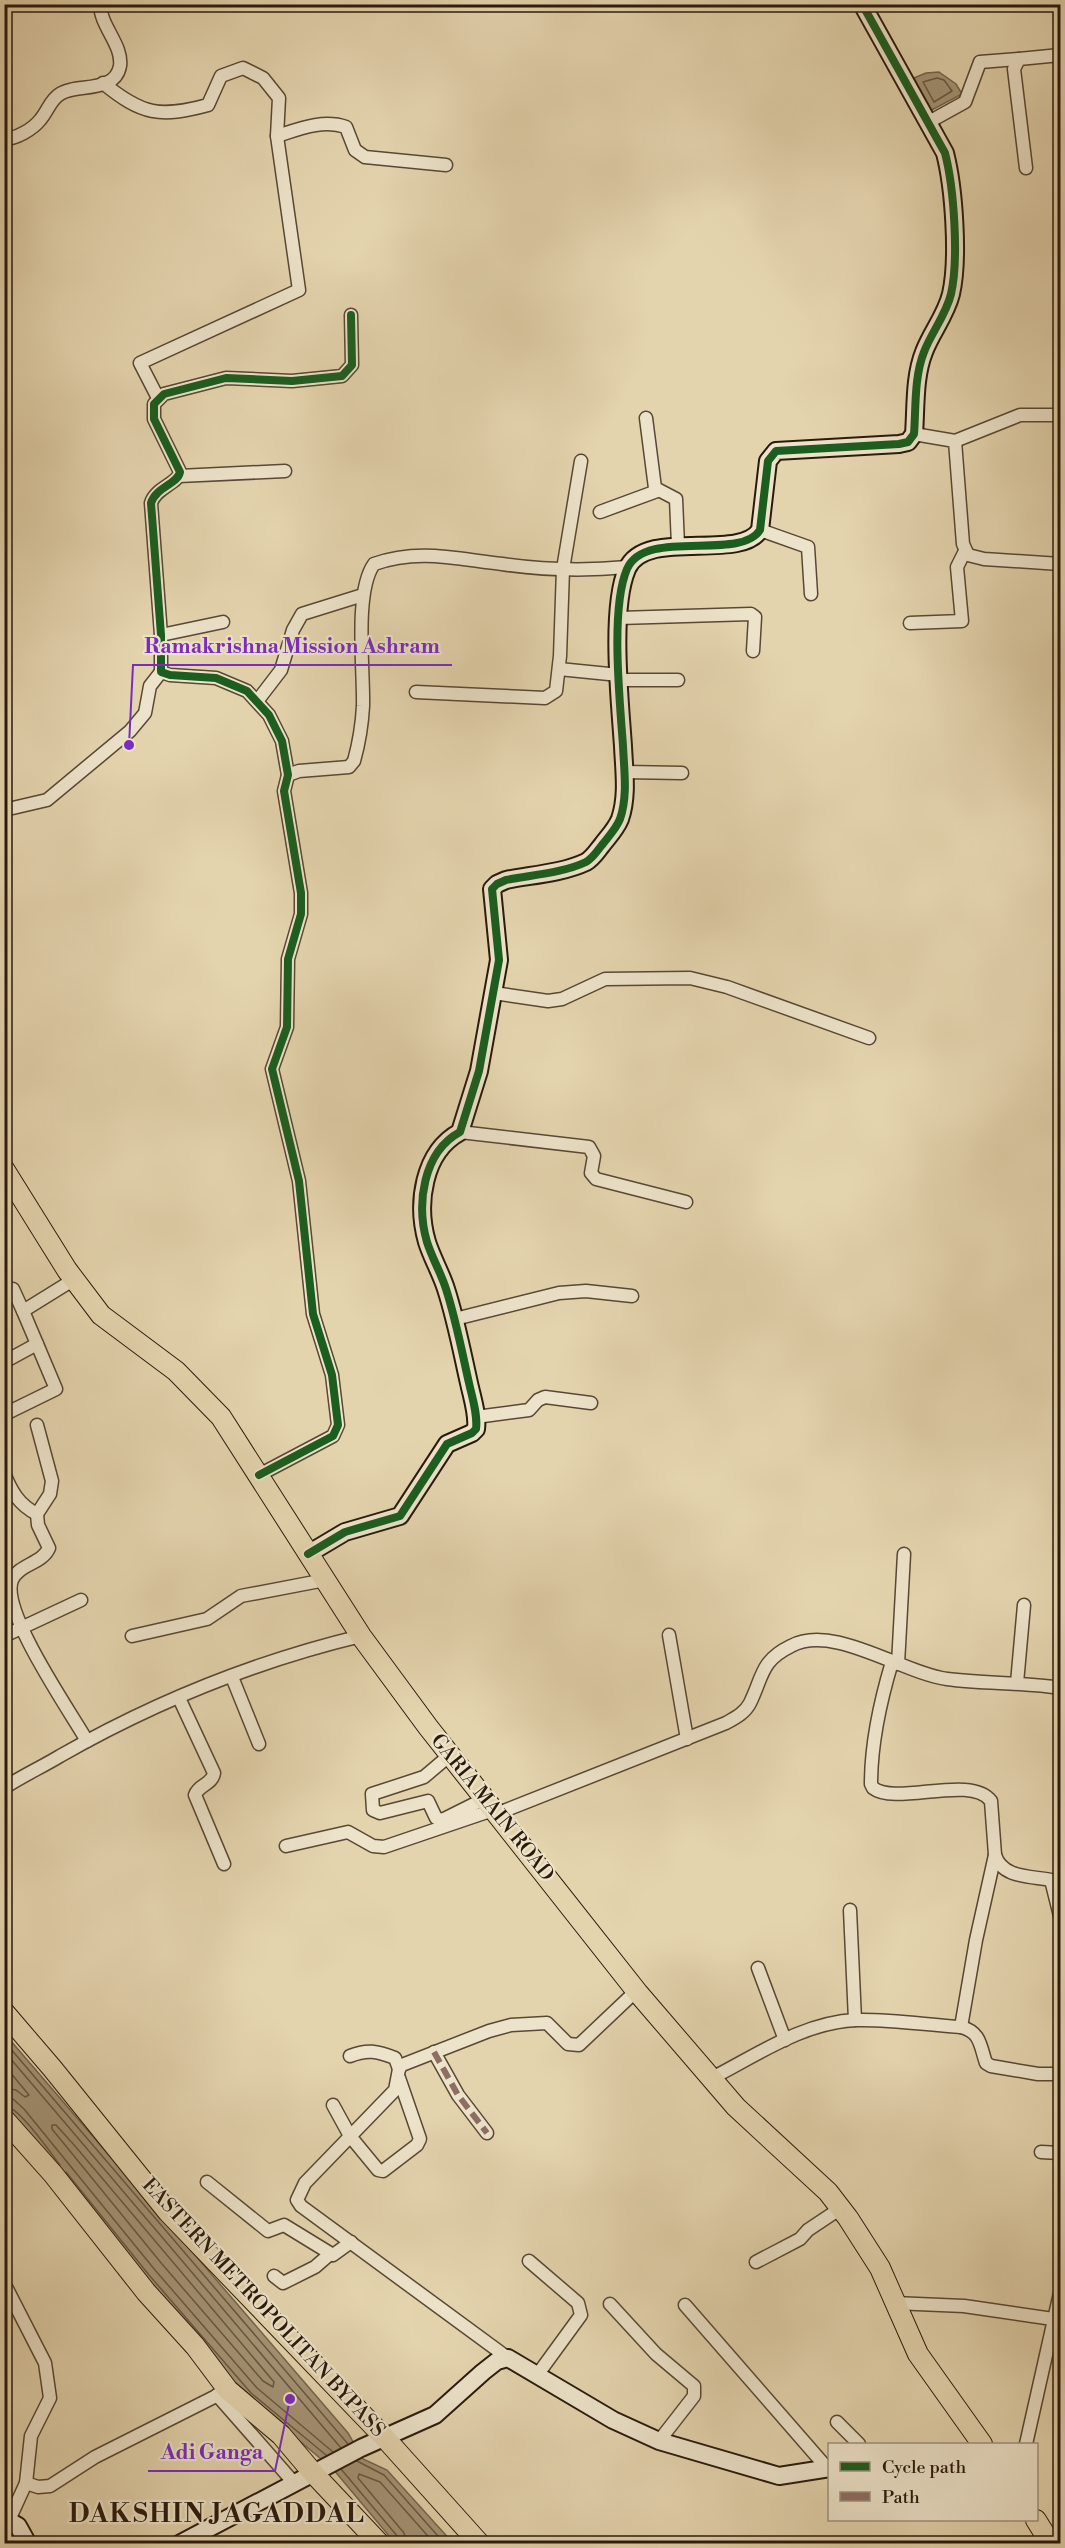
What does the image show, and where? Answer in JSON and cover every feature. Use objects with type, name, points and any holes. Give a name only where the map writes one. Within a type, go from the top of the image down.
[{"type":"main road","name":"GARIA MAIN ROAD","points":[[4,1169],[73,1280],[101,1315],[176,1371],[221,1417],[361,1636],[491,1808],[636,1991],[748,2120],[800,2164],[841,2208],[866,2244],[918,2354],[981,2443]]},
{"type":"main road","name":"EASTERN METROPOLITAN BYPASS","points":[[4,2012],[168,2212],[384,2437],[480,2544]]},
{"type":"main road","points":[[4,2119],[53,2174],[146,2292],[195,2346],[222,2392],[281,2435],[321,2470],[380,2544]]},
{"type":"main road","points":[[1037,2521],[1051,2544]]},
{"type":"street","points":[[4,139],[13,139],[40,121],[51,102],[61,93],[94,88],[115,76],[120,61],[102,20],[100,4]]},
{"type":"street","points":[[288,775],[299,771],[349,767],[354,761],[363,709],[363,595],[367,574],[374,564],[414,554],[441,554],[503,565],[562,570],[627,567],[643,554],[678,545],[745,543],[755,538],[760,530],[768,461],[776,451],[898,444],[908,442],[914,434],[920,366],[924,352],[950,296],[952,282],[950,173],[945,153],[862,4]]},
{"type":"street","points":[[927,123],[965,102],[980,62],[1060,55]]},
{"type":"street","points":[[1019,59],[1013,77],[1026,168]]},
{"type":"street","points":[[103,83],[123,99],[150,113],[184,111],[208,105],[221,76],[243,68],[263,78],[279,98],[277,136],[299,290],[140,363],[158,398]]},
{"type":"street","points":[[277,136],[312,126],[336,123],[346,127],[355,150],[365,157],[446,165]]},
{"type":"street","points":[[179,476],[177,465],[154,419],[154,404],[158,398],[226,378],[292,381],[342,376],[352,365],[351,315]]},
{"type":"street","points":[[914,434],[955,441],[1020,415],[1060,415]]},
{"type":"street","points":[[646,418],[657,491]]},
{"type":"street","points":[[910,623],[962,621],[957,567],[965,551],[955,441]]},
{"type":"street","points":[[416,692],[545,698],[556,691],[559,669],[562,570],[581,461]]},
{"type":"street","points":[[4,810],[47,800],[130,731],[145,713],[150,686],[161,672],[161,635],[151,503],[159,490],[179,476],[285,471]]},
{"type":"street","points":[[600,512],[657,491],[670,494],[676,499],[678,545]]},
{"type":"street","points":[[760,530],[808,547],[811,594]]},
{"type":"street","points":[[965,551],[975,558],[1060,564]]},
{"type":"street","points":[[460,1132],[479,1071],[499,960],[492,889],[506,880],[589,860],[618,822],[624,800],[625,772],[619,677],[619,618],[627,567]]},
{"type":"street","points":[[258,700],[280,670],[293,630],[302,614],[363,595]]},
{"type":"street","points":[[619,618],[751,614],[755,617],[753,651]]},
{"type":"street","points":[[161,635],[224,622]]},
{"type":"street","points":[[559,669],[619,677],[678,680]]},
{"type":"street","points":[[161,672],[170,675],[216,678],[248,691],[258,700],[279,730],[288,775],[284,791],[302,893],[301,914],[288,959],[287,1027],[272,1069],[282,1115],[295,1158],[313,1314],[332,1375],[338,1425],[333,1436],[259,1475]]},
{"type":"street","points":[[625,772],[682,773]]},
{"type":"street","points":[[494,993],[548,1001],[562,999],[605,979],[690,978],[727,987],[869,1038]]},
{"type":"street","points":[[308,1554],[345,1532],[400,1516],[447,1444],[476,1429],[476,1417],[455,1319],[426,1240],[423,1209],[429,1167],[437,1151],[449,1138],[460,1132],[589,1147],[594,1156],[591,1173],[596,1179],[686,1202]]},
{"type":"street","points":[[23,1311],[73,1280]]},
{"type":"street","points":[[4,1292],[13,1288],[56,1389],[7,1413],[4,1411]]},
{"type":"street","points":[[455,1319],[559,1293],[586,1291],[632,1296]]},
{"type":"street","points":[[4,1362],[38,1344]]},
{"type":"street","points":[[476,1417],[529,1410],[538,1400],[545,1397],[591,1403]]},
{"type":"street","points":[[36,1425],[52,1481],[50,1494],[38,1514],[38,1525],[49,1548],[46,1556],[15,1574],[10,1584],[20,1629],[87,1741]]},
{"type":"street","points":[[4,1473],[9,1487],[20,1502],[38,1514]]},
{"type":"street","points":[[904,1554],[895,1663],[882,1695],[873,1742],[871,1784],[873,1788],[888,1795],[938,1790],[988,1796],[991,1801],[995,1854],[975,1940],[961,2027]]},
{"type":"street","points":[[132,1636],[207,1619],[241,1596],[325,1580]]},
{"type":"street","points":[[4,1636],[81,1600]]},
{"type":"street","points":[[1017,1683],[1024,1605]]},
{"type":"street","points":[[669,1635],[687,1739]]},
{"type":"street","points":[[4,1788],[123,1721],[232,1677],[324,1645],[361,1636]]},
{"type":"street","points":[[286,1846],[348,1832],[373,1846],[384,1847],[687,1739],[726,1723],[741,1714],[750,1704],[759,1676],[776,1655],[793,1644],[818,1640],[841,1641],[895,1663],[946,1679],[1060,1688]]},
{"type":"street","points":[[232,1677],[259,1744]]},
{"type":"street","points":[[179,1698],[214,1773],[211,1781],[197,1789],[195,1795],[224,1864]]},
{"type":"street","points":[[450,1755],[424,1777],[372,1794],[373,1810],[380,1813],[428,1801],[436,1818],[442,1820],[491,1808]]},
{"type":"street","points":[[995,1854],[1001,1868],[1009,1872],[1051,1880],[1060,1916]]},
{"type":"street","points":[[850,1910],[855,2020]]},
{"type":"street","points":[[758,1968],[785,2040]]},
{"type":"street","points":[[398,2072],[434,2052],[495,2030],[540,2022],[552,2026],[568,2044],[579,2045],[636,1991]]},
{"type":"street","points":[[712,2078],[785,2040],[811,2030],[855,2020],[961,2027],[974,2032],[979,2037],[986,2063],[991,2066],[1038,2074],[1060,2074]]},
{"type":"street","points":[[333,2105],[350,2136],[378,2170],[383,2171],[417,2145],[420,2139],[394,2058],[365,2050],[350,2056]]},
{"type":"street","points":[[434,2052],[458,2095],[488,2133]]},
{"type":"street","points":[[398,2072],[395,2090],[304,2183],[297,2200],[508,2358],[613,2420],[659,2440],[779,2476],[828,2468]]},
{"type":"street","points":[[1041,2152],[1060,2153]]},
{"type":"street","points":[[207,2182],[268,2231],[284,2225],[330,2254],[336,2254],[351,2242]]},
{"type":"street","points":[[756,2262],[800,2239],[808,2230],[841,2208]]},
{"type":"street","points":[[274,2276],[283,2283],[315,2267],[330,2254]]},
{"type":"street","points":[[529,2260],[578,2303],[582,2315],[538,2374]]},
{"type":"street","points":[[4,2283],[45,2363],[48,2375],[50,2398],[31,2436],[26,2483],[7,2518],[18,2526],[28,2544]]},
{"type":"street","points":[[1026,2443],[1060,2293]]},
{"type":"street","points":[[894,2303],[964,2306],[1053,2319]]},
{"type":"street","points":[[610,2304],[656,2354],[694,2386],[694,2396],[659,2440]]},
{"type":"street","points":[[685,2305],[828,2468]]},
{"type":"street","points":[[179,2544],[197,2539],[361,2448],[435,2415],[497,2361],[508,2358]]},
{"type":"street","points":[[26,2483],[38,2487],[50,2486],[95,2457],[222,2392],[295,2484]]},
{"type":"street","points":[[837,2422],[857,2443]]},
{"type":"water","points":[[939,72],[956,84],[962,94],[930,111],[914,78],[926,73]]},
{"type":"water","points":[[4,2033],[348,2433],[363,2459],[387,2470],[453,2543],[395,2543],[333,2469],[247,2397],[5,2109]]},
{"type":"marked path","points":[[434,2052],[458,2095],[487,2133]]},
{"type":"cycle path","points":[[308,1554],[345,1532],[400,1516],[447,1444],[476,1429],[474,1406],[453,1312],[427,1242],[422,1212],[423,1196],[430,1166],[438,1152],[460,1132],[479,1071],[499,960],[492,889],[506,880],[557,871],[586,862],[597,852],[620,819],[625,783],[617,631],[622,586],[627,569],[637,557],[653,550],[733,544],[749,539],[760,530],[768,461],[776,451],[899,444],[908,442],[914,434],[917,382],[921,362],[951,294],[955,262],[951,185],[945,153],[862,4]]},
{"type":"cycle path","points":[[259,1475],[333,1436],[338,1425],[332,1375],[313,1314],[299,1181],[272,1069],[287,1027],[288,959],[301,914],[301,893],[284,791],[288,775],[282,741],[269,715],[247,691],[216,678],[170,675],[161,672],[161,635],[151,503],[157,493],[175,480],[180,472],[154,419],[154,404],[164,394],[226,378],[292,381],[342,376],[352,365],[351,315]]},
{"type":"place","name":"Ramakrishna Mission Ashram","points":[[129,745]]},
{"type":"place","name":"Adi Ganga","points":[[290,2399]]},
{"type":"district","name":"DAKSHIN JAGADDAL","points":[[217,2514]]}]
